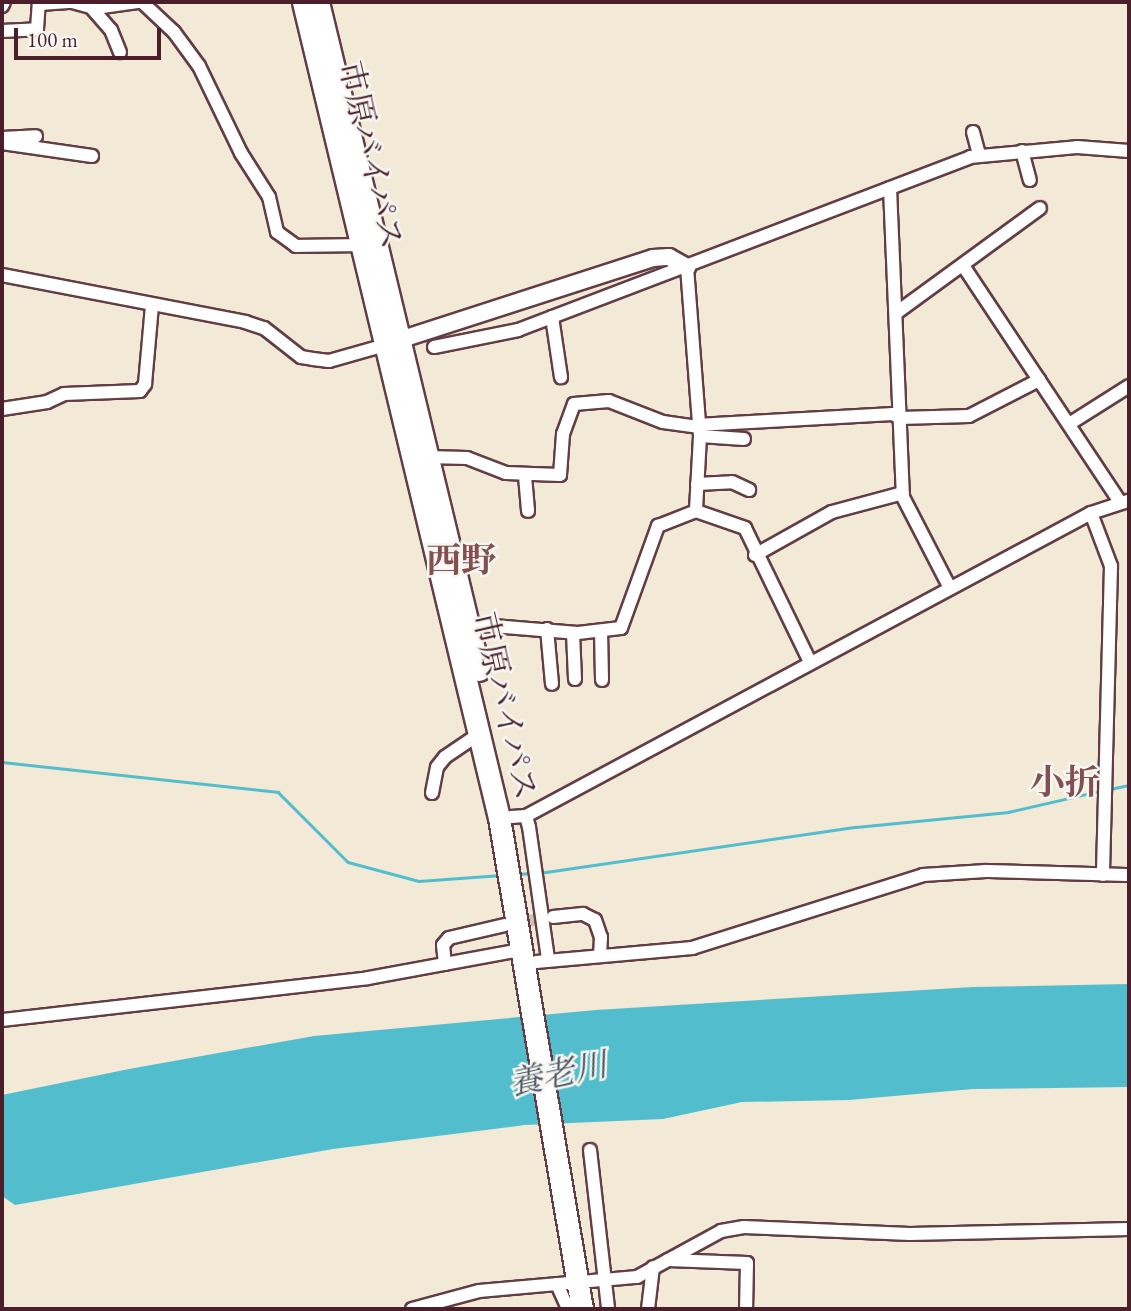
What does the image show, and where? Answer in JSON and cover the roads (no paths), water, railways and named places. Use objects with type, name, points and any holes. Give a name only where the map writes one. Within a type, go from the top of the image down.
[{"type":"highway","name":"市原バイパス","points":[[303,2],[360,245],[427,457],[518,816],[534,967],[564,1187],[581,1282],[582,1309]]},
{"type":"highway","name":"市原バイパス","points":[[318,2],[390,343],[534,967]]},
{"type":"highway","name":"市原バイパス","points":[[581,1282],[597,1309]]},
{"type":"street","points":[[2,31],[37,29],[39,3],[90,6],[140,2],[174,32],[199,66],[241,153],[269,197],[279,234],[296,246],[360,245]]},
{"type":"street","points":[[90,6],[111,30],[120,52]]},
{"type":"street","points":[[972,132],[979,155]]},
{"type":"street","points":[[2,141],[36,136]]},
{"type":"street","points":[[2,141],[92,156]]},
{"type":"street","points":[[434,347],[499,335],[552,317],[979,155],[1105,146],[1129,151]]},
{"type":"street","points":[[1022,151],[1030,180]]},
{"type":"street","points":[[890,188],[903,493],[950,588]]},
{"type":"street","points":[[896,313],[964,267],[1040,208]]},
{"type":"street","points":[[2,275],[264,328],[301,357],[330,361],[653,258],[669,257],[687,267]]},
{"type":"street","points":[[687,267],[698,429],[696,511]]},
{"type":"street","points":[[518,816],[1091,513],[1125,502],[1069,424],[964,267]]},
{"type":"street","points":[[562,288],[569,311]]},
{"type":"street","points":[[2,409],[26,407],[64,394],[140,391],[145,384],[152,305]]},
{"type":"street","points":[[552,317],[561,377]]},
{"type":"street","points":[[698,429],[893,414],[900,418],[977,414],[1039,380]]},
{"type":"street","points":[[1069,424],[1129,386]]},
{"type":"street","points":[[427,457],[467,458],[496,471],[526,476],[560,475],[563,434],[574,404],[609,401],[663,422],[744,439]]},
{"type":"street","points":[[526,476],[528,511]]},
{"type":"street","points":[[697,484],[732,482],[749,490]]},
{"type":"street","points":[[755,555],[824,516],[903,493]]},
{"type":"street","points":[[469,624],[573,632],[601,631],[624,623],[658,526],[669,518],[696,511],[740,524],[810,662]]},
{"type":"street","points":[[1091,513],[1111,566],[1104,875]]},
{"type":"street","points":[[547,629],[552,684]]},
{"type":"street","points":[[601,631],[602,680]]},
{"type":"street","points":[[573,632],[575,678]]},
{"type":"street","points":[[432,793],[437,767],[445,757],[479,734]]},
{"type":"street","points":[[2,1020],[368,978],[445,964],[534,967],[600,956],[692,948],[923,875],[986,871],[1129,875]]},
{"type":"street","points":[[553,917],[583,914],[595,920],[600,956]]},
{"type":"street","points":[[445,964],[443,945],[449,938],[505,925]]},
{"type":"street","points":[[568,1309],[581,1282],[590,1150]]},
{"type":"street","points":[[412,1309],[478,1291],[637,1277],[721,1231],[744,1227],[910,1234],[1129,1229]]},
{"type":"street","points":[[659,1264],[747,1263],[746,1309]]},
{"type":"street","points":[[648,1309],[659,1264]]},
{"type":"street","points":[[581,1282],[608,1309]]},
{"type":"water","name":"養老川","points":[[1129,984],[1129,1087],[973,1089],[849,1100],[742,1102],[663,1119],[525,1125],[333,1149],[15,1205],[2,1196],[2,1095],[129,1069],[314,1036],[596,1010],[973,987]]},
{"type":"waterway","points":[[2,762],[278,792],[348,862],[419,881],[501,875]]},
{"type":"waterway","points":[[1110,789],[1129,785]]},
{"type":"waterway","points":[[539,873],[856,827],[1008,812],[1100,791]]},
{"type":"waterway","points":[[518,874],[532,873]]},
{"type":"tunnel","points":[[512,924],[552,917]]},
{"type":"district","name":"西野","points":[[461,560]]},
{"type":"district","name":"小折","points":[[1065,782]]}]
